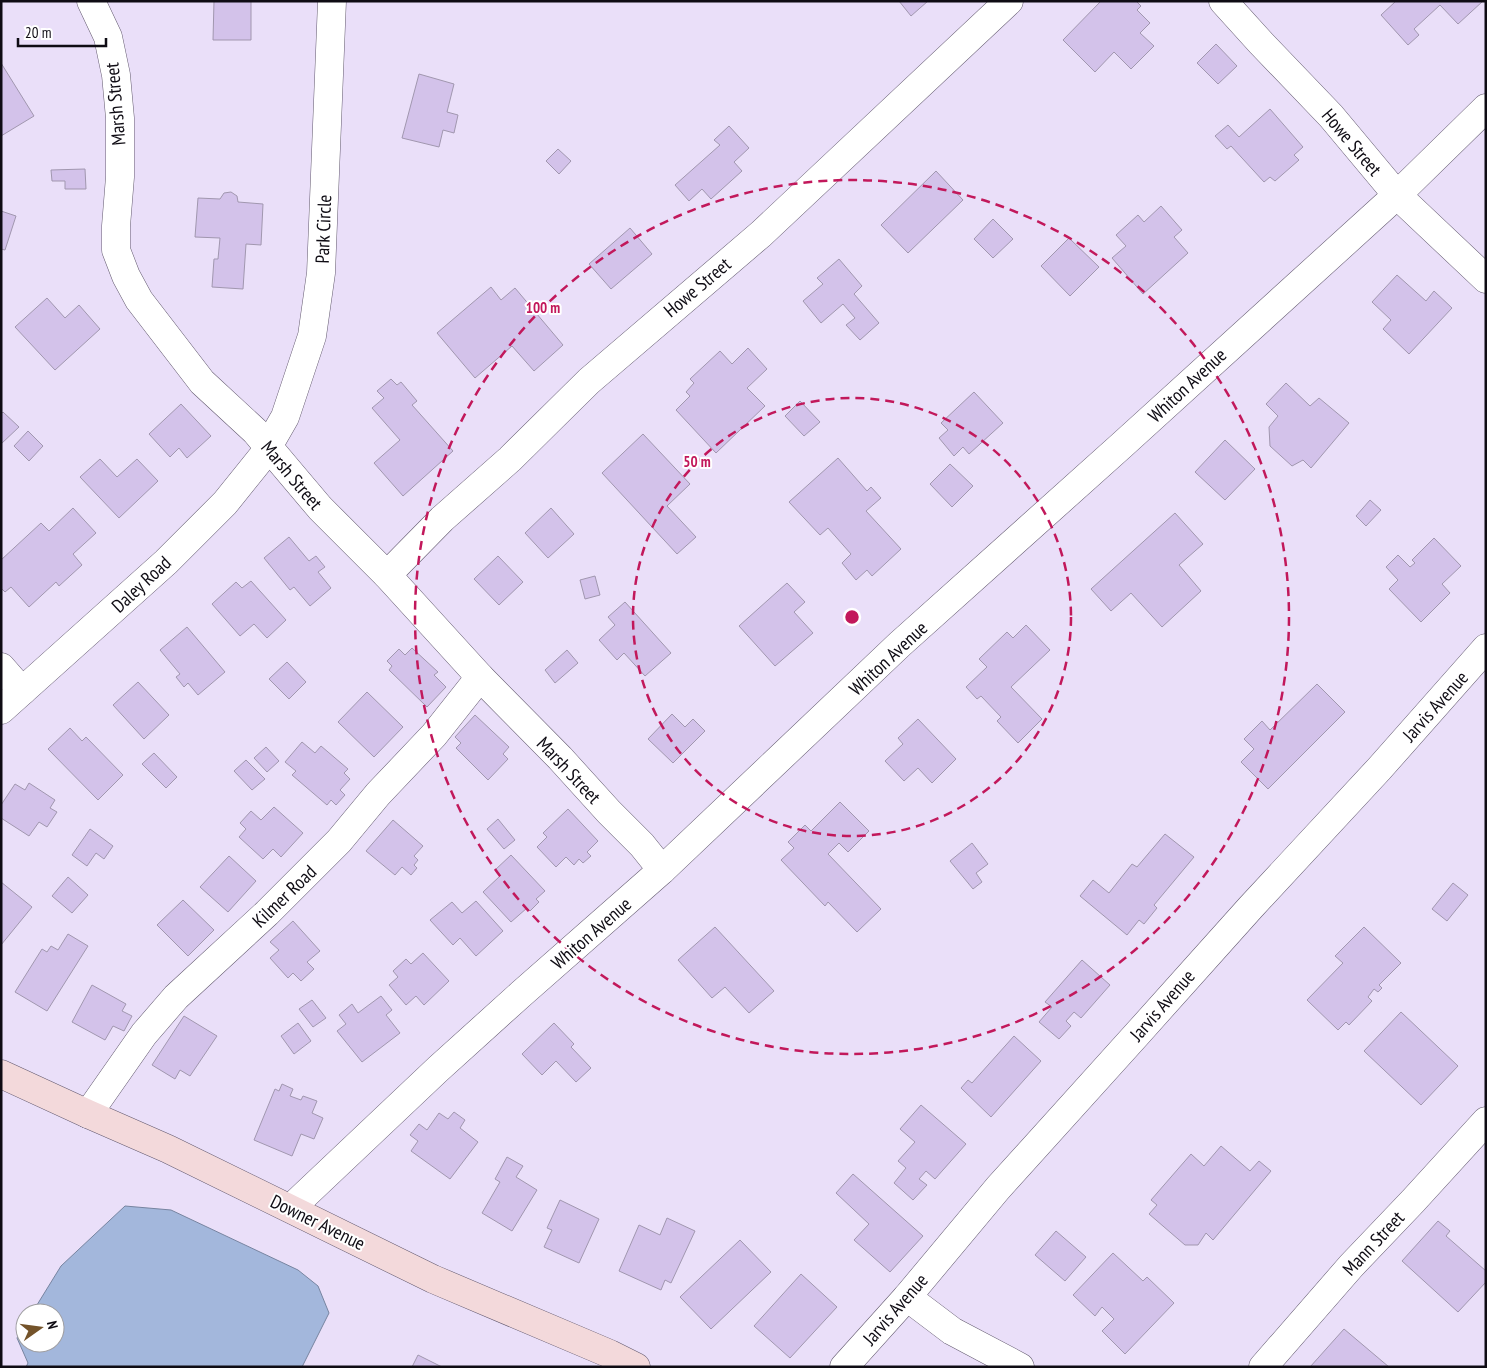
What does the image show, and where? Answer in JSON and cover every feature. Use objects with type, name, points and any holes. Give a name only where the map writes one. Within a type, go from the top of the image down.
[{"type":"street","name":"Marsh Street","points":[[91,1],[108,38],[116,75],[120,118],[120,177],[116,250],[126,276],[139,300],[202,382],[255,431],[320,508],[387,575],[480,678],[560,758],[642,845],[662,870]]},
{"type":"street","name":"Park Circle","points":[[268,447],[285,417],[312,336],[321,274],[332,1]]},
{"type":"street","name":"Howe Street","points":[[387,575],[442,518],[510,459],[589,381],[761,234],[1009,1]]},
{"type":"street","name":"Howe Street","points":[[1223,1],[1331,116],[1396,195],[1486,279]]},
{"type":"street","name":"Whiton Avenue","points":[[291,1208],[438,1069],[662,870],[900,644],[1396,195],[1486,108]]},
{"type":"street","name":"Daley Road","points":[[1,710],[166,562],[225,503],[268,447]]},
{"type":"street","name":"Jarvis Avenue","points":[[844,1367],[907,1297],[998,1188],[1486,648]]},
{"type":"street","points":[[1,667],[22,691]]},
{"type":"street","name":"Kilmer Road","points":[[88,1114],[144,1034],[176,997],[267,913],[339,841],[378,794],[434,735],[480,678]]},
{"type":"street","name":"Downer Avenue","points":[[1,1074],[168,1149],[433,1279],[607,1360],[636,1367]]},
{"type":"street","name":"Mann Street","points":[[1263,1367],[1351,1266],[1413,1202],[1486,1121]]},
{"type":"street","points":[[907,1297],[952,1331],[1020,1367]]},
{"type":"water","points":[[125,1206],[171,1210],[298,1270],[318,1286],[329,1313],[302,1367],[26,1367],[28,1363],[24,1353],[65,1353],[65,1303],[38,1303],[61,1266]]},
{"type":"building","points":[[214,1],[251,1],[251,40],[213,40]]},
{"type":"building","points":[[899,1],[928,1],[911,16]]},
{"type":"building","points":[[1101,1],[1136,1],[1141,6],[1137,10],[1150,23],[1140,33],[1154,46],[1131,69],[1114,52],[1095,72],[1063,40]]},
{"type":"building","points":[[1396,1],[1483,1],[1458,24],[1440,5],[1414,29],[1419,35],[1408,45],[1381,15]]},
{"type":"building","points":[[1216,44],[1237,66],[1218,84],[1197,63]]},
{"type":"building","points":[[1,63],[34,116],[1,136]]},
{"type":"building","points":[[419,74],[454,84],[447,112],[458,115],[454,133],[443,130],[439,147],[402,138]]},
{"type":"building","points":[[1270,109],[1303,147],[1294,155],[1299,160],[1275,181],[1270,177],[1264,182],[1231,146],[1227,149],[1215,136],[1228,125],[1239,137]]},
{"type":"building","points":[[729,126],[749,148],[734,162],[742,171],[711,199],[702,189],[689,201],[675,185],[720,145],[714,140]]},
{"type":"building","points":[[558,149],[571,161],[559,174],[546,161]]},
{"type":"building","points":[[85,169],[86,189],[65,189],[65,181],[52,181],[51,170]]},
{"type":"building","points":[[936,171],[963,200],[908,253],[881,225]]},
{"type":"building","points":[[231,192],[237,196],[238,202],[263,204],[261,245],[246,244],[243,289],[212,287],[214,259],[218,259],[220,238],[195,237],[198,198],[220,199],[224,193]]},
{"type":"building","points":[[1161,206],[1182,230],[1174,237],[1188,253],[1143,294],[1112,258],[1126,246],[1116,235],[1138,215],[1144,222]]},
{"type":"building","points":[[1,211],[16,216],[5,250],[1,249]]},
{"type":"building","points":[[993,219],[1013,239],[993,258],[974,239]]},
{"type":"building","points":[[630,228],[652,254],[611,289],[589,264]]},
{"type":"building","points":[[1069,238],[1099,267],[1070,296],[1041,266]]},
{"type":"building","points":[[839,259],[862,286],[854,294],[879,323],[860,340],[846,325],[855,318],[843,304],[821,323],[803,301],[823,284],[817,278]]},
{"type":"building","points":[[1397,275],[1426,301],[1434,291],[1452,308],[1409,354],[1383,329],[1391,320],[1372,302]]},
{"type":"building","points":[[491,287],[501,300],[515,288],[563,345],[534,371],[512,346],[475,378],[437,333]]},
{"type":"building","points":[[47,298],[65,318],[79,305],[100,329],[55,370],[15,327]]},
{"type":"building","points":[[748,348],[767,369],[747,388],[765,406],[716,453],[676,410],[690,396],[686,392],[694,383],[690,379],[720,351],[732,364]]},
{"type":"building","points":[[391,379],[397,385],[401,382],[417,401],[412,405],[453,451],[403,496],[374,463],[400,440],[372,408],[384,398],[377,391]]},
{"type":"building","points":[[1286,383],[1310,406],[1319,398],[1349,423],[1311,468],[1303,460],[1292,466],[1270,446],[1269,427],[1278,416],[1266,404]]},
{"type":"building","points":[[974,392],[1003,423],[969,454],[963,447],[954,456],[939,438],[948,430],[941,423]]},
{"type":"building","points":[[800,401],[820,422],[804,436],[785,416]]},
{"type":"building","points":[[181,404],[211,436],[187,458],[179,448],[170,457],[149,434]]},
{"type":"building","points":[[3,412],[19,427],[1,444],[1,414]]},
{"type":"building","points":[[28,431],[43,446],[29,461],[14,446]]},
{"type":"building","points":[[643,434],[690,484],[667,506],[696,537],[677,554],[602,473]]},
{"type":"building","points":[[1225,440],[1255,469],[1225,500],[1195,472]]},
{"type":"building","points":[[838,458],[867,491],[871,487],[881,498],[866,511],[901,549],[872,576],[867,570],[856,580],[842,563],[851,554],[828,528],[820,535],[789,502]]},
{"type":"building","points":[[100,459],[117,477],[137,459],[158,481],[119,518],[80,477]]},
{"type":"building","points":[[950,464],[973,486],[952,507],[930,484]]},
{"type":"building","points":[[1370,500],[1381,510],[1366,526],[1356,516]]},
{"type":"building","points":[[73,508],[96,533],[73,554],[82,565],[59,586],[56,582],[29,607],[11,587],[5,592],[1,588],[1,560],[41,523],[49,531]]},
{"type":"building","points":[[551,508],[574,534],[548,558],[525,533]]},
{"type":"building","points":[[1175,513],[1203,544],[1179,565],[1201,591],[1162,627],[1131,593],[1111,611],[1091,589]]},
{"type":"building","points":[[289,537],[309,561],[316,556],[325,567],[318,572],[331,588],[310,606],[294,587],[290,590],[264,558]]},
{"type":"building","points":[[1434,538],[1461,566],[1442,584],[1450,593],[1421,622],[1389,589],[1398,580],[1386,567],[1398,555],[1410,567],[1415,563],[1412,560]]},
{"type":"building","points":[[498,556],[523,582],[499,605],[474,579]]},
{"type":"building","points":[[595,576],[600,595],[585,599],[580,580]]},
{"type":"building","points":[[251,581],[286,620],[267,638],[254,624],[240,636],[212,604],[236,582],[242,588]]},
{"type":"building","points":[[787,583],[805,602],[794,612],[813,633],[775,666],[739,626]]},
{"type":"building","points":[[625,602],[671,653],[645,676],[624,653],[617,660],[599,640],[615,625],[608,617]]},
{"type":"building","points":[[1026,625],[1050,650],[1011,687],[1042,719],[1018,743],[997,721],[1001,717],[981,696],[977,699],[966,687],[987,667],[979,659],[1007,632],[1013,638]]},
{"type":"building","points":[[187,627],[225,672],[198,695],[188,683],[184,687],[176,677],[180,674],[160,650]]},
{"type":"building","points":[[412,648],[438,672],[434,675],[446,687],[427,707],[389,670],[392,666],[387,661],[399,649],[405,655]]},
{"type":"building","points":[[567,650],[578,663],[555,683],[545,670]]},
{"type":"building","points":[[287,662],[306,682],[289,699],[269,679]]},
{"type":"building","points":[[138,682],[169,715],[144,739],[113,705]]},
{"type":"building","points":[[1317,684],[1345,712],[1268,789],[1241,762],[1254,749],[1244,739],[1262,721],[1270,730]]},
{"type":"building","points":[[367,692],[403,727],[374,757],[338,722]]},
{"type":"building","points":[[672,714],[685,727],[693,719],[705,731],[673,763],[648,739]]},
{"type":"building","points":[[475,715],[509,747],[503,754],[508,759],[488,780],[456,748],[461,743],[455,737]]},
{"type":"building","points":[[918,719],[956,759],[932,783],[918,768],[904,781],[885,761],[903,744],[898,738]]},
{"type":"building","points":[[70,728],[82,741],[86,737],[123,775],[98,800],[48,749]]},
{"type":"building","points":[[302,742],[315,753],[321,746],[348,769],[344,773],[350,779],[340,790],[345,795],[336,805],[331,800],[327,805],[292,775],[296,771],[285,762]]},
{"type":"building","points":[[266,747],[279,761],[267,772],[254,758]]},
{"type":"building","points":[[154,753],[177,777],[166,788],[142,764]]},
{"type":"building","points":[[246,760],[265,779],[252,790],[234,771]]},
{"type":"building","points":[[29,783],[55,800],[50,808],[57,812],[47,827],[39,822],[29,836],[1,818],[1,805],[15,784],[25,790]]},
{"type":"building","points":[[840,802],[869,831],[848,852],[839,843],[828,854],[881,909],[857,932],[828,902],[825,906],[781,860],[794,848],[788,842],[805,825],[811,831]]},
{"type":"building","points":[[274,807],[303,833],[281,857],[273,849],[263,859],[239,837],[246,829],[240,823],[251,811],[261,820]]},
{"type":"building","points":[[568,809],[598,841],[587,852],[591,856],[583,863],[579,859],[574,865],[566,857],[556,867],[537,847],[547,837],[543,833]]},
{"type":"building","points":[[498,819],[515,840],[504,849],[487,829]]},
{"type":"building","points":[[393,820],[423,846],[414,856],[418,860],[414,865],[417,868],[411,875],[402,867],[395,875],[366,851]]},
{"type":"building","points":[[90,829],[113,846],[104,859],[96,853],[87,866],[72,855]]},
{"type":"building","points":[[1165,834],[1194,857],[1154,905],[1157,908],[1144,924],[1139,920],[1127,935],[1080,896],[1093,880],[1109,893],[1132,864],[1137,867]]},
{"type":"building","points":[[972,843],[988,864],[976,873],[982,882],[973,889],[950,861]]},
{"type":"building","points":[[511,855],[545,891],[536,899],[539,902],[530,911],[527,908],[511,922],[483,892],[500,876],[495,870]]},
{"type":"building","points":[[229,856],[256,881],[228,912],[200,887]]},
{"type":"building","points":[[68,877],[88,895],[72,913],[52,896]]},
{"type":"building","points":[[1,882],[32,907],[1,945]]},
{"type":"building","points":[[1453,883],[1468,895],[1447,921],[1432,909]]},
{"type":"building","points":[[183,900],[214,930],[188,956],[157,925]]},
{"type":"building","points":[[476,901],[503,931],[476,956],[460,938],[453,945],[430,920],[452,902],[462,913]]},
{"type":"building","points":[[293,921],[320,951],[307,962],[314,969],[301,981],[293,973],[288,978],[270,958],[279,950],[270,942]]},
{"type":"building","points":[[715,927],[774,991],[749,1013],[725,987],[712,998],[678,960]]},
{"type":"building","points":[[1364,927],[1401,963],[1379,985],[1382,988],[1378,992],[1374,989],[1368,997],[1372,1001],[1349,1025],[1346,1022],[1338,1030],[1307,1000],[1343,963],[1335,956]]},
{"type":"building","points":[[68,934],[88,946],[47,1011],[15,992],[42,949],[47,952],[51,946],[58,950]]},
{"type":"building","points":[[423,953],[449,981],[424,1005],[416,996],[406,1005],[389,985],[398,977],[393,971],[406,959],[411,964]]},
{"type":"building","points":[[1082,960],[1110,985],[1081,1018],[1074,1012],[1066,1021],[1071,1026],[1059,1039],[1039,1022],[1052,1007],[1045,1002]]},
{"type":"building","points":[[92,985],[126,1004],[122,1011],[132,1016],[124,1031],[113,1026],[105,1040],[72,1022]]},
{"type":"building","points":[[381,996],[392,1010],[386,1015],[400,1033],[362,1062],[337,1031],[346,1024],[339,1015],[352,1004],[358,1013]]},
{"type":"building","points":[[312,1000],[326,1018],[313,1027],[299,1009]]},
{"type":"building","points":[[1401,1012],[1458,1066],[1421,1105],[1364,1051]]},
{"type":"building","points":[[184,1016],[217,1036],[190,1076],[180,1070],[175,1079],[152,1065]]},
{"type":"building","points":[[298,1023],[311,1041],[294,1054],[281,1036]]},
{"type":"building","points":[[554,1023],[574,1044],[571,1047],[591,1068],[576,1082],[556,1061],[542,1075],[522,1054]]},
{"type":"building","points":[[1014,1036],[1041,1061],[991,1117],[961,1088],[968,1080],[972,1083]]},
{"type":"building","points":[[282,1084],[293,1089],[290,1096],[301,1100],[303,1096],[317,1101],[312,1113],[323,1118],[314,1139],[301,1134],[292,1156],[254,1140],[275,1089],[279,1091]]},
{"type":"building","points":[[921,1105],[966,1144],[935,1179],[926,1171],[919,1179],[927,1185],[913,1200],[894,1183],[906,1168],[898,1161],[915,1142],[900,1129]]},
{"type":"building","points":[[454,1112],[465,1120],[460,1128],[478,1142],[450,1179],[411,1151],[418,1141],[410,1135],[419,1124],[427,1130],[439,1113],[448,1119]]},
{"type":"building","points":[[1221,1146],[1250,1171],[1259,1161],[1271,1171],[1213,1240],[1206,1233],[1198,1245],[1185,1245],[1149,1214],[1157,1205],[1151,1200],[1191,1154],[1204,1166]]},
{"type":"building","points":[[507,1157],[523,1166],[516,1177],[537,1190],[512,1231],[482,1213],[500,1182],[495,1179]]},
{"type":"building","points":[[853,1174],[923,1236],[890,1272],[854,1240],[869,1224],[836,1193]]},
{"type":"building","points":[[560,1200],[599,1219],[579,1263],[544,1247],[552,1230],[547,1228]]},
{"type":"building","points":[[667,1218],[695,1231],[671,1283],[665,1280],[661,1290],[619,1271],[639,1225],[660,1235]]},
{"type":"building","points":[[1438,1221],[1450,1231],[1446,1236],[1486,1271],[1486,1282],[1458,1312],[1402,1261]]},
{"type":"building","points":[[1056,1231],[1086,1257],[1065,1281],[1035,1255]]},
{"type":"building","points":[[740,1240],[771,1272],[711,1329],[680,1297]]},
{"type":"building","points":[[1113,1253],[1143,1281],[1147,1277],[1174,1303],[1125,1354],[1102,1331],[1114,1319],[1102,1307],[1095,1316],[1073,1295]]},
{"type":"building","points":[[801,1274],[837,1307],[790,1358],[754,1326]]},
{"type":"building","points":[[1344,1329],[1389,1367],[1310,1367]]},
{"type":"building","points":[[418,1355],[442,1367],[412,1367]]}]
